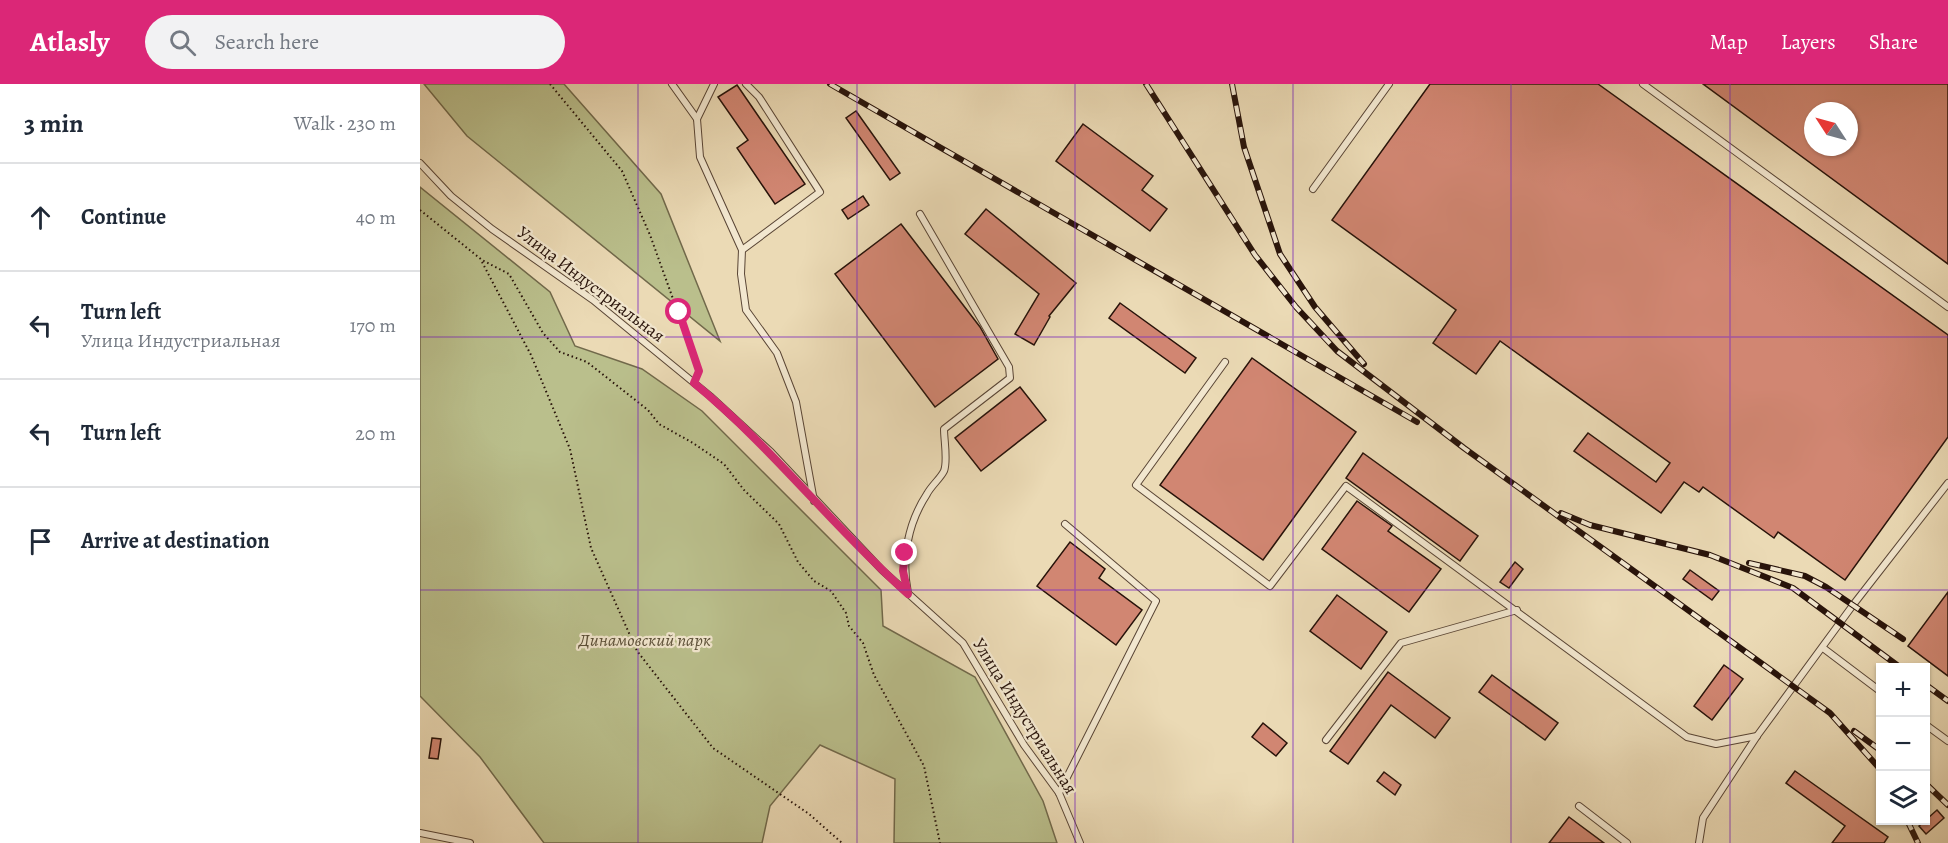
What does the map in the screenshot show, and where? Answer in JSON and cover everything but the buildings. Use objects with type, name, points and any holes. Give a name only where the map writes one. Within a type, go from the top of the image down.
[{"type":"lane","points":[[672,84],[697,119]]},
{"type":"lane","points":[[714,84],[697,119],[700,157],[742,250],[741,274],[746,310],[777,353],[796,402],[814,501]]},
{"type":"lane","points":[[742,250],[820,192],[759,97],[746,84]]},
{"type":"lane","points":[[1313,189],[1389,84]]},
{"type":"lane","points":[[1643,84],[1948,307]]},
{"type":"lane","name":"Улица Индустриальная","points":[[420,163],[451,196],[492,229],[593,300],[694,383],[771,452],[814,501],[908,594],[963,643],[1024,745],[1059,793],[1080,843]]},
{"type":"lane","points":[[908,594],[903,571],[905,553],[914,519],[926,494],[945,470],[944,429],[1010,378],[1009,367],[920,214]]},
{"type":"lane","points":[[1225,362],[1136,485],[1270,586],[1346,486],[1688,736],[1716,744],[1757,736]]},
{"type":"lane","points":[[1698,843],[1703,818],[1757,736],[1948,483]]},
{"type":"lane","points":[[1059,793],[1156,601],[1065,524]]},
{"type":"lane","points":[[1326,740],[1401,643],[1517,610]]},
{"type":"lane","points":[[1823,648],[1876,687]]},
{"type":"lane","points":[[1930,727],[1948,741]]},
{"type":"lane","points":[[1579,806],[1627,843]]},
{"type":"lane","points":[[420,833],[470,843]]},
{"type":"path","points":[[550,84],[622,171],[679,312],[699,371],[694,383]]},
{"type":"path","points":[[420,210],[482,260],[509,274],[543,333],[560,352],[586,362],[648,410],[659,424],[724,464],[744,490],[779,524],[798,562],[814,581],[831,591],[846,613],[849,626],[863,643],[874,675],[924,766],[940,843]]},
{"type":"path","points":[[482,260],[531,355],[570,449],[591,548],[637,651],[713,748],[809,814],[842,843]]},
{"type":"green space","points":[[424,84],[564,84],[661,194],[720,341],[467,136]]},
{"type":"green space","name":"Динамовский парк","points":[[420,187],[550,292],[575,346],[642,369],[702,411],[881,590],[883,626],[975,677],[1043,801],[1057,843],[894,843],[895,779],[820,745],[770,806],[762,843],[544,843],[480,757],[420,696]]},
{"type":"railway","points":[[830,84],[1417,422]]},
{"type":"railway","points":[[1146,84],[1255,255],[1296,307],[1337,351],[1464,448],[1830,713],[1876,765]]},
{"type":"railway","points":[[1232,84],[1244,147],[1280,254],[1315,307],[1364,364]]},
{"type":"railway","points":[[1561,513],[1590,525],[1710,555],[1793,588],[1894,663]]},
{"type":"railway","points":[[1749,563],[1805,576],[1826,587],[1903,639]]},
{"type":"railway","points":[[1930,688],[1948,701]]},
{"type":"railway","points":[[1854,731],[1876,747]]},
{"type":"railway","points":[[1930,788],[1948,805]]},
{"type":"railway","points":[[1909,825],[1918,843]]},
{"type":"route","points":[[679,312],[699,371],[694,383],[771,452],[814,501],[908,594],[903,571],[905,553]]}]
